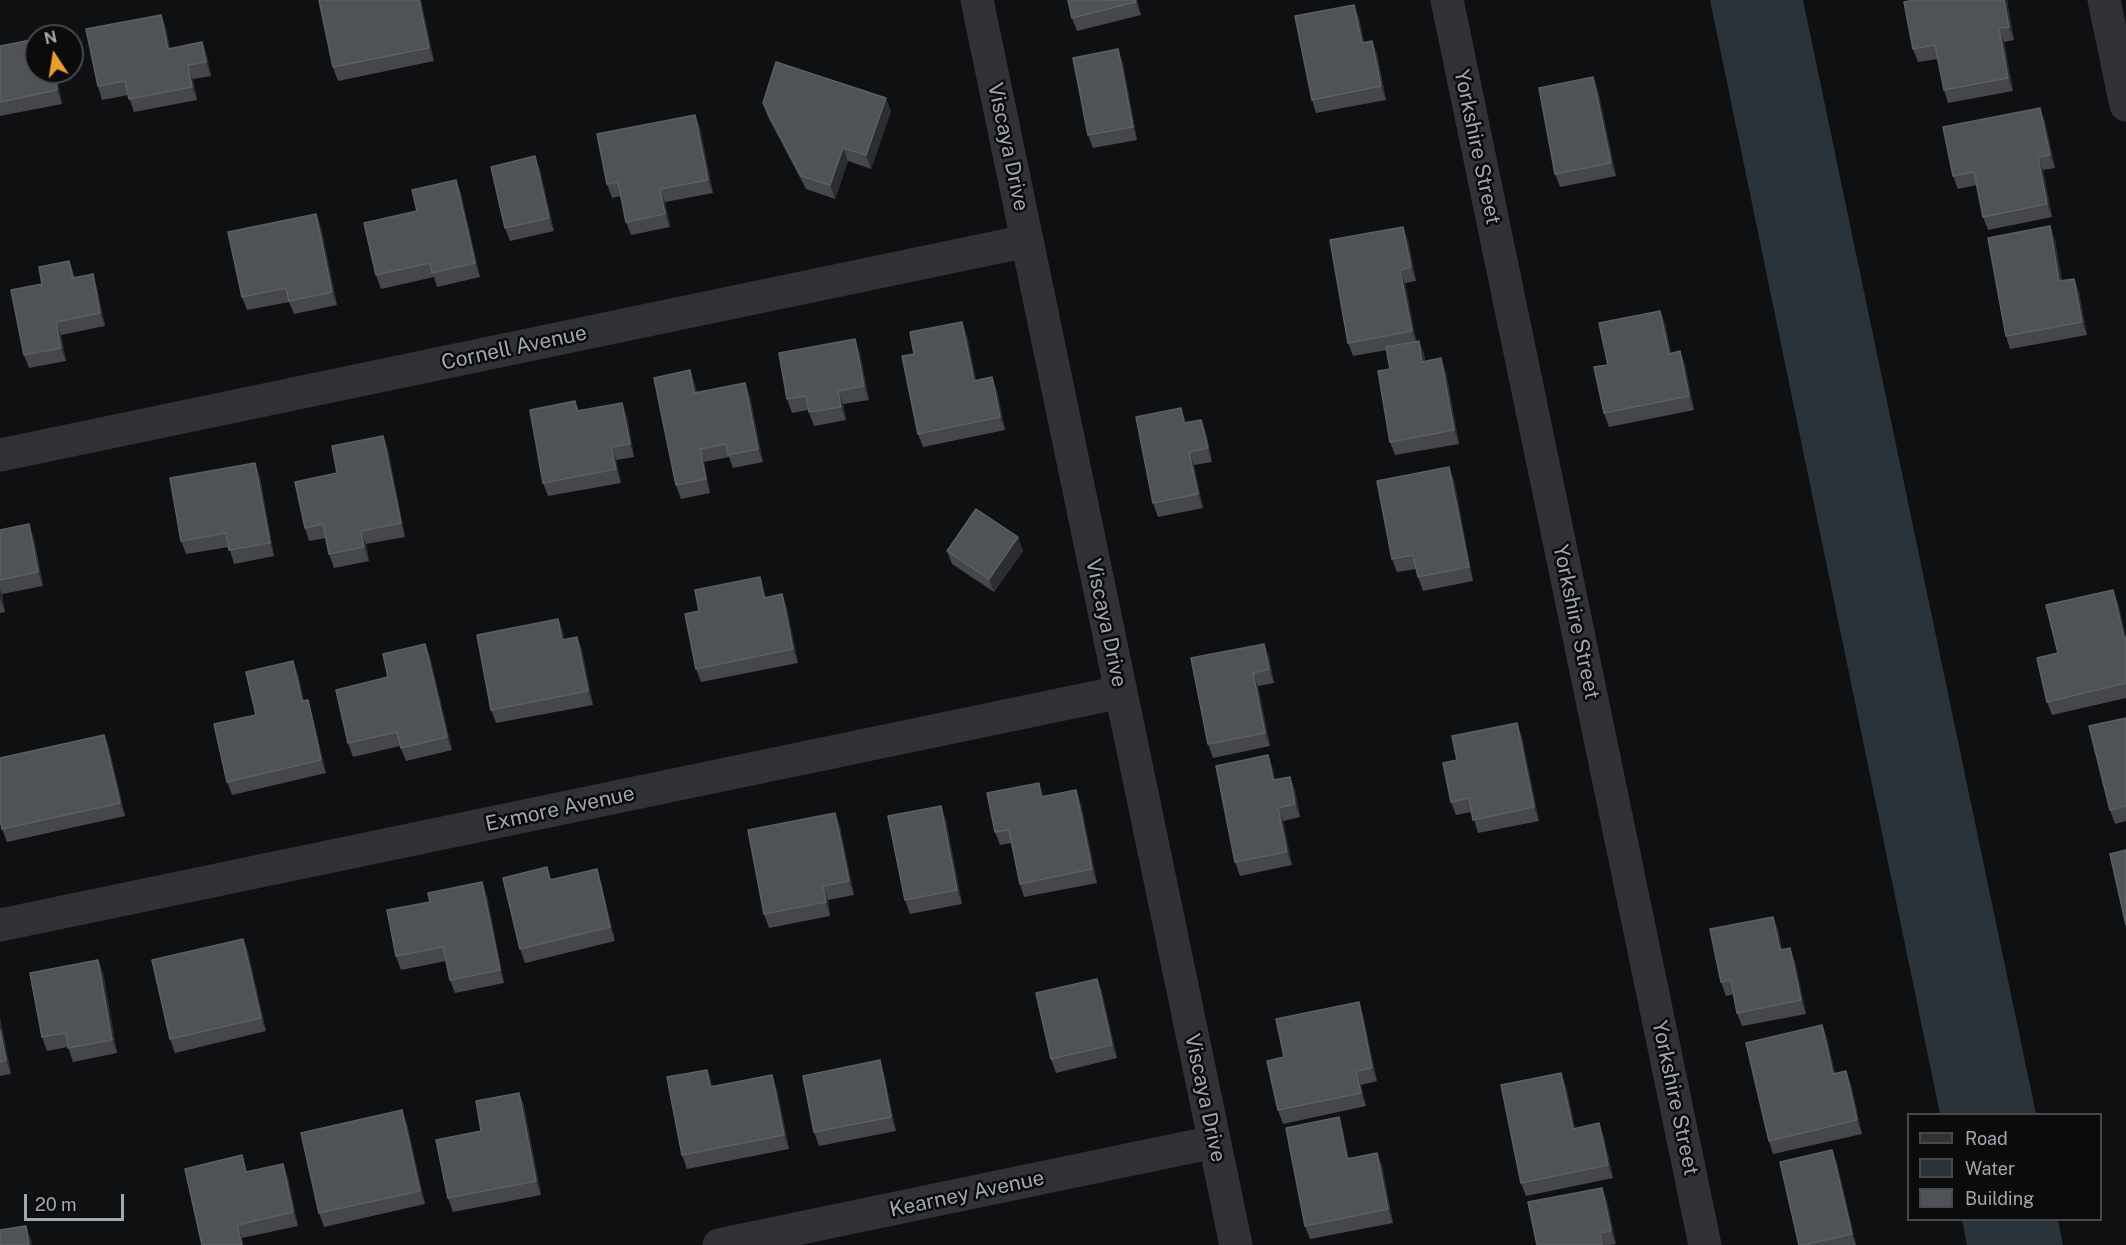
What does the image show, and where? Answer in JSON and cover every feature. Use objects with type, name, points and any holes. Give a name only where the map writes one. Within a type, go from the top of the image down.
[{"type":"street","name":"Viscaya Drive","points":[[977,0],[1236,1245]]},
{"type":"street","name":"Yorkshire Street","points":[[1447,0],[1705,1245]]},
{"type":"street","points":[[2104,0],[2126,105]]},
{"type":"street","name":"Cornell Avenue","points":[[0,455],[1027,242]]},
{"type":"street","name":"Exmore Avenue","points":[[0,925],[1121,692]]},
{"type":"street","name":"Kearney Avenue","points":[[719,1245],[1214,1142]]},
{"type":"water","points":[[1710,0],[1803,0],[2036,1113],[1940,1113]]},
{"type":"water","points":[[1962,1221],[2058,1221],[2063,1245],[1967,1245]]},
{"type":"building","points":[[319,0],[419,0],[429,48],[333,67]]},
{"type":"building","points":[[1068,0],[1135,0],[1136,2],[1072,18]]},
{"type":"building","points":[[2004,0],[2009,27],[1999,28],[2008,78],[1944,90],[1935,45],[1913,49],[1904,2]]},
{"type":"building","points":[[1354,5],[1362,43],[1372,41],[1381,86],[1312,100],[1295,16]]},
{"type":"building","points":[[161,15],[168,49],[202,42],[206,62],[188,65],[192,87],[129,99],[125,81],[98,86],[86,29]]},
{"type":"building","points":[[24,41],[24,84],[56,84],[57,90],[0,102],[0,46]]},
{"type":"building","points":[[1118,49],[1133,127],[1088,135],[1073,58]]},
{"type":"building","points":[[776,62],[886,98],[866,155],[843,148],[830,185],[801,176],[763,103]]},
{"type":"building","points":[[1593,77],[1611,163],[1555,174],[1539,88]]},
{"type":"building","points":[[2040,108],[2050,155],[2038,157],[2047,204],[1983,217],[1974,172],[1953,176],[1943,127]]},
{"type":"building","points":[[695,115],[708,180],[660,189],[665,214],[626,222],[618,182],[607,184],[597,134]]},
{"type":"building","points":[[535,156],[549,218],[505,228],[491,167]]},
{"type":"building","points":[[456,180],[475,263],[432,273],[430,263],[376,275],[364,223],[417,211],[412,190]]},
{"type":"building","points":[[316,214],[332,292],[289,301],[286,288],[242,297],[228,232]]},
{"type":"building","points":[[2050,226],[2059,281],[2074,279],[2082,322],[2006,336],[1988,238]]},
{"type":"building","points":[[1403,227],[1411,267],[1400,270],[1412,331],[1348,343],[1330,240]]},
{"type":"building","points":[[69,261],[73,278],[93,274],[100,313],[56,322],[61,348],[24,355],[11,290],[42,284],[39,267]]},
{"type":"building","points":[[1660,311],[1669,354],[1680,351],[1689,396],[1604,413],[1594,367],[1608,365],[1599,323]]},
{"type":"building","points":[[962,322],[974,381],[992,377],[1000,417],[918,434],[902,356],[914,354],[910,332]]},
{"type":"building","points":[[855,339],[864,386],[838,391],[841,407],[809,412],[806,396],[787,399],[779,353]]},
{"type":"building","points":[[1419,341],[1422,362],[1441,358],[1454,430],[1390,442],[1378,371],[1390,369],[1386,347]]},
{"type":"building","points":[[690,370],[694,393],[745,383],[758,449],[728,455],[726,444],[700,449],[706,479],[676,485],[654,378]]},
{"type":"building","points":[[575,401],[577,411],[622,403],[630,444],[611,447],[616,469],[543,483],[530,410]]},
{"type":"building","points":[[1181,408],[1184,423],[1201,420],[1208,448],[1189,452],[1198,494],[1153,503],[1136,417]]},
{"type":"building","points":[[383,436],[401,523],[361,531],[364,547],[329,554],[323,524],[305,528],[295,482],[337,473],[332,446]]},
{"type":"building","points":[[255,463],[270,543],[229,550],[226,533],[181,541],[170,478]]},
{"type":"building","points":[[1449,467],[1469,567],[1418,577],[1413,555],[1392,559],[1377,481]]},
{"type":"building","points":[[976,509],[1018,537],[989,579],[947,551]]},
{"type":"building","points":[[29,524],[38,572],[0,580],[0,530]]},
{"type":"building","points":[[760,577],[764,598],[782,594],[793,649],[696,669],[685,614],[699,611],[695,590]]},
{"type":"building","points":[[2113,590],[2124,637],[2126,637],[2126,683],[2047,702],[2037,658],[2058,653],[2046,605]]},
{"type":"building","points":[[558,619],[562,640],[577,637],[588,691],[491,710],[477,635]]},
{"type":"building","points":[[425,644],[447,737],[401,748],[397,732],[348,743],[336,690],[388,677],[383,654]]},
{"type":"building","points":[[1264,644],[1269,669],[1253,673],[1265,733],[1208,744],[1191,658]]},
{"type":"building","points":[[293,661],[302,701],[308,700],[321,760],[227,782],[214,724],[256,715],[246,672]]},
{"type":"building","points":[[2126,718],[2126,806],[2110,810],[2089,726]]},
{"type":"building","points":[[1517,723],[1534,807],[1473,820],[1469,798],[1451,802],[1443,763],[1457,760],[1452,736]]},
{"type":"building","points":[[104,735],[120,803],[2,829],[0,758]]},
{"type":"building","points":[[1268,755],[1273,780],[1290,777],[1295,804],[1278,808],[1287,852],[1235,862],[1216,766]]},
{"type":"building","points":[[1039,783],[1041,797],[1076,790],[1092,869],[1020,884],[1009,830],[995,832],[987,793]]},
{"type":"building","points":[[941,806],[957,890],[905,900],[888,816]]},
{"type":"building","points":[[835,813],[849,881],[823,886],[826,902],[764,914],[748,830]]},
{"type":"building","points":[[2126,850],[2126,925],[2110,854]]},
{"type":"building","points":[[547,867],[550,880],[597,869],[610,927],[520,949],[503,878]]},
{"type":"building","points":[[482,882],[500,970],[450,980],[443,947],[396,956],[387,910],[430,902],[428,893]]},
{"type":"building","points":[[1773,917],[1780,950],[1790,948],[1801,1000],[1737,1013],[1731,980],[1721,982],[1710,929]]},
{"type":"building","points":[[243,939],[261,1018],[170,1039],[152,960]]},
{"type":"building","points":[[98,960],[112,1040],[68,1048],[66,1033],[42,1037],[30,973]]},
{"type":"building","points":[[1097,979],[1112,1045],[1051,1059],[1036,993]]},
{"type":"building","points":[[1359,1002],[1372,1068],[1356,1071],[1361,1093],[1278,1110],[1267,1061],[1284,1057],[1276,1019]]},
{"type":"building","points":[[1822,1025],[1833,1074],[1846,1071],[1857,1120],[1769,1141],[1746,1043]]},
{"type":"building","points":[[0,1030],[6,1060],[0,1062]]},
{"type":"building","points":[[880,1060],[891,1117],[814,1132],[803,1076]]},
{"type":"building","points":[[707,1070],[710,1087],[772,1075],[784,1135],[682,1155],[667,1077]]},
{"type":"building","points":[[1561,1073],[1573,1129],[1599,1123],[1608,1165],[1521,1183],[1501,1085]]},
{"type":"building","points":[[519,1093],[536,1181],[448,1198],[436,1140],[481,1131],[476,1101]]},
{"type":"building","points":[[402,1110],[420,1191],[319,1213],[301,1133]]},
{"type":"building","points":[[1339,1117],[1347,1159],[1377,1153],[1388,1209],[1305,1226],[1286,1128]]},
{"type":"building","points":[[1832,1150],[1852,1234],[1799,1245],[1780,1162]]},
{"type":"building","points":[[242,1155],[246,1172],[283,1164],[293,1212],[237,1225],[242,1245],[202,1245],[185,1169]]},
{"type":"building","points":[[1602,1188],[1611,1231],[1600,1233],[1602,1245],[1537,1245],[1528,1202]]},
{"type":"building","points":[[26,1226],[29,1245],[0,1245],[0,1230]]}]
